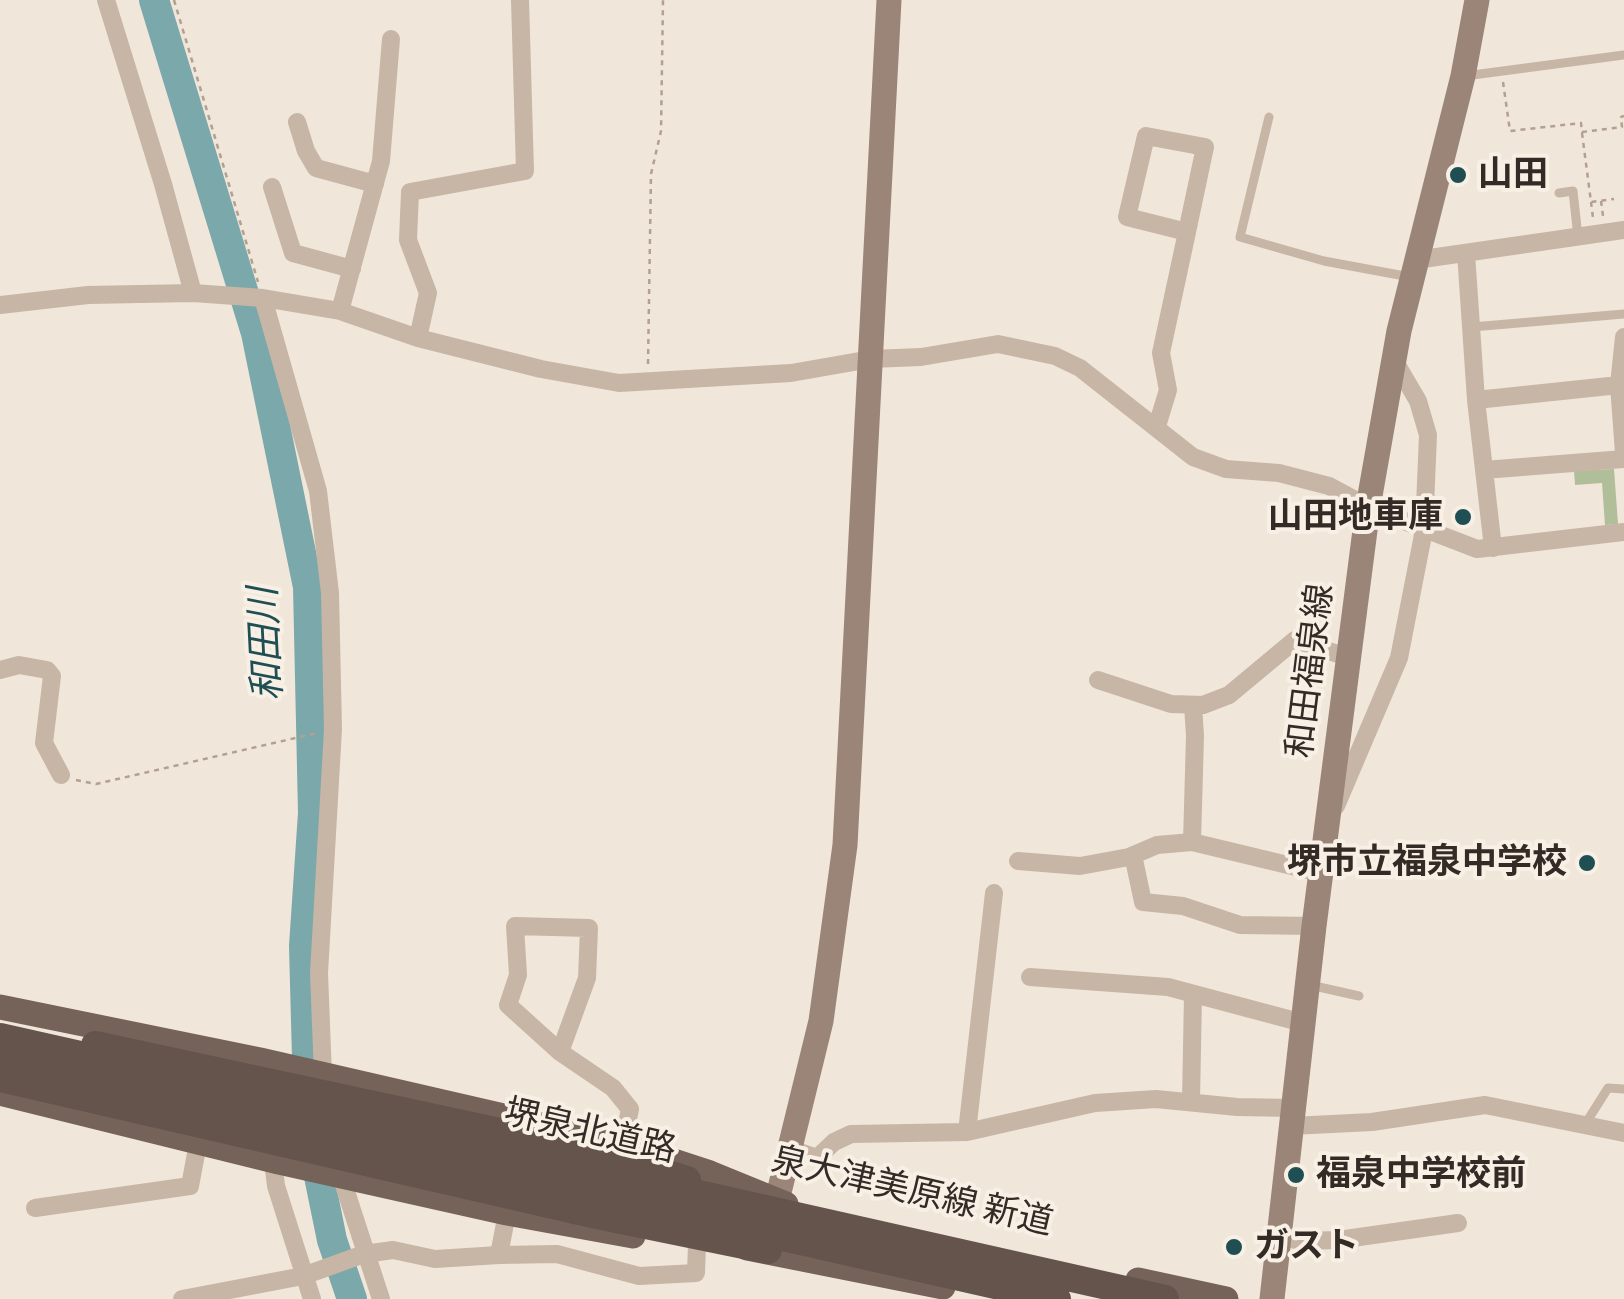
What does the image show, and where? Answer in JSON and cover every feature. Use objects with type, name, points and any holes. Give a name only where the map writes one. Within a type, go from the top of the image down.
[{"type":"highway","points":[[0,1025],[617,1150],[707,1187],[776,1202]]},
{"type":"highway","name":"堺泉北道路","points":[[0,1037],[1164,1299]]},
{"type":"highway","name":"堺泉北道路","points":[[0,1060],[1056,1299]]},
{"type":"highway","points":[[0,1078],[597,1216],[768,1250]]},
{"type":"main road","points":[[768,1250],[788,1148],[820,1021],[845,845],[889,0]]},
{"type":"main road","name":"和田福泉線","points":[[1272,1299],[1302,1023],[1368,506],[1394,360],[1463,76],[1477,0]]},
{"type":"main road","points":[[0,1007],[260,1060],[617,1150]]},
{"type":"main road","points":[[0,1093],[276,1162],[507,1213],[664,1242],[768,1250],[996,1299]]},
{"type":"main road","name":"泉大津美原線 新道","points":[[776,1202],[1226,1299]]},
{"type":"street","points":[[106,0],[164,184],[193,293]]},
{"type":"street","points":[[418,338],[428,294],[408,240],[410,192],[525,170],[520,0]]},
{"type":"street","points":[[340,311],[381,161],[391,39]]},
{"type":"street","points":[[297,122],[316,168],[375,184]]},
{"type":"street","points":[[1157,426],[1168,390],[1162,353],[1205,148],[1146,136],[1126,217],[1187,232]]},
{"type":"street","points":[[272,187],[293,253],[352,269]]},
{"type":"street","points":[[1414,269],[1466,253],[1578,237],[1619,223]]},
{"type":"street","points":[[1466,253],[1476,400],[1493,548]]},
{"type":"street","points":[[0,305],[88,295],[193,293],[258,298],[340,311],[418,338],[619,383],[790,373],[998,344],[1054,356],[1080,368],[1192,457],[1226,469],[1279,472],[1329,486],[1424,530],[1477,548],[1624,532]]},
{"type":"street","points":[[258,298],[318,491],[330,593],[332,729],[319,974],[320,1075]]},
{"type":"street","points":[[1484,470],[1624,456],[1619,384],[1624,337]]},
{"type":"street","points":[[1326,829],[1399,658],[1424,530],[1428,435],[1418,401],[1394,360]]},
{"type":"street","points":[[1476,400],[1619,384]]},
{"type":"street","points":[[1098,680],[1171,704],[1202,705],[1230,695],[1295,640],[1347,657]]},
{"type":"street","points":[[0,670],[19,664],[47,670],[52,676],[44,743],[60,775]]},
{"type":"street","points":[[1192,842],[1193,705]]},
{"type":"street","points":[[1018,861],[1080,866],[1133,856],[1156,845],[1192,842],[1321,874]]},
{"type":"street","points":[[1133,856],[1143,902],[1183,906],[1240,924],[1314,926]]},
{"type":"street","points":[[967,1132],[994,893]]},
{"type":"street","points":[[560,1052],[587,978],[589,928],[515,926],[518,975],[508,1005],[560,1052],[613,1088],[630,1109],[617,1150]]},
{"type":"street","points":[[1030,976],[1168,987],[1302,1023]]},
{"type":"street","points":[[1191,1102],[1193,994]]},
{"type":"street","points":[[788,1148],[817,1158],[834,1142],[851,1134],[967,1132],[1094,1102],[1156,1099],[1292,1117],[1372,1122],[1485,1105],[1624,1133]]},
{"type":"street","points":[[35,1208],[190,1186],[198,1143]]},
{"type":"street","points":[[276,1162],[276,1186],[312,1299]]},
{"type":"street","points":[[341,1176],[380,1299]]},
{"type":"street","points":[[499,1255],[507,1213]]},
{"type":"street","points":[[1280,1237],[1338,1240],[1458,1223]]},
{"type":"street","points":[[182,1299],[303,1276],[364,1254],[393,1250],[435,1259],[556,1254],[639,1276],[696,1273],[697,1244]]},
{"type":"lane","points":[[1463,76],[1624,55]]},
{"type":"lane","points":[[1269,117],[1240,238],[1324,261],[1414,269]]},
{"type":"lane","points":[[1559,193],[1572,191],[1578,237]]},
{"type":"lane","points":[[1471,328],[1624,314]]},
{"type":"lane","points":[[1307,985],[1359,996]]},
{"type":"lane","points":[[1584,1126],[1608,1088],[1624,1089]]},
{"type":"path","points":[[174,0],[258,298]]},
{"type":"path","points":[[650,381],[647,361],[651,174],[661,131],[662,0]]},
{"type":"path","points":[[1501,72],[1510,131],[1581,123],[1594,222]]},
{"type":"path","points":[[1582,132],[1622,128],[1624,116]]},
{"type":"path","points":[[1591,202],[1614,199]]},
{"type":"path","points":[[1601,201],[1603,217],[1619,223]]},
{"type":"path","points":[[60,775],[96,784],[332,729]]},
{"type":"green space","points":[[1614,469],[1618,524],[1605,525],[1602,483],[1575,485],[1574,471]]},
{"type":"waterway","name":"和田川","points":[[154,0],[256,333],[308,587],[313,813],[304,946],[308,1096]]},
{"type":"waterway","name":"和田川","points":[[313,1147],[332,1240],[352,1299]]},
{"type":"place","name":"山田","points":[[1458,175]]},
{"type":"place","name":"山田地車庫","points":[[1463,517]]},
{"type":"place","name":"堺市立福泉中学校","points":[[1587,863]]},
{"type":"place","name":"福泉中学校前","points":[[1296,1175]]},
{"type":"place","name":"ガスト","points":[[1234,1247]]}]
